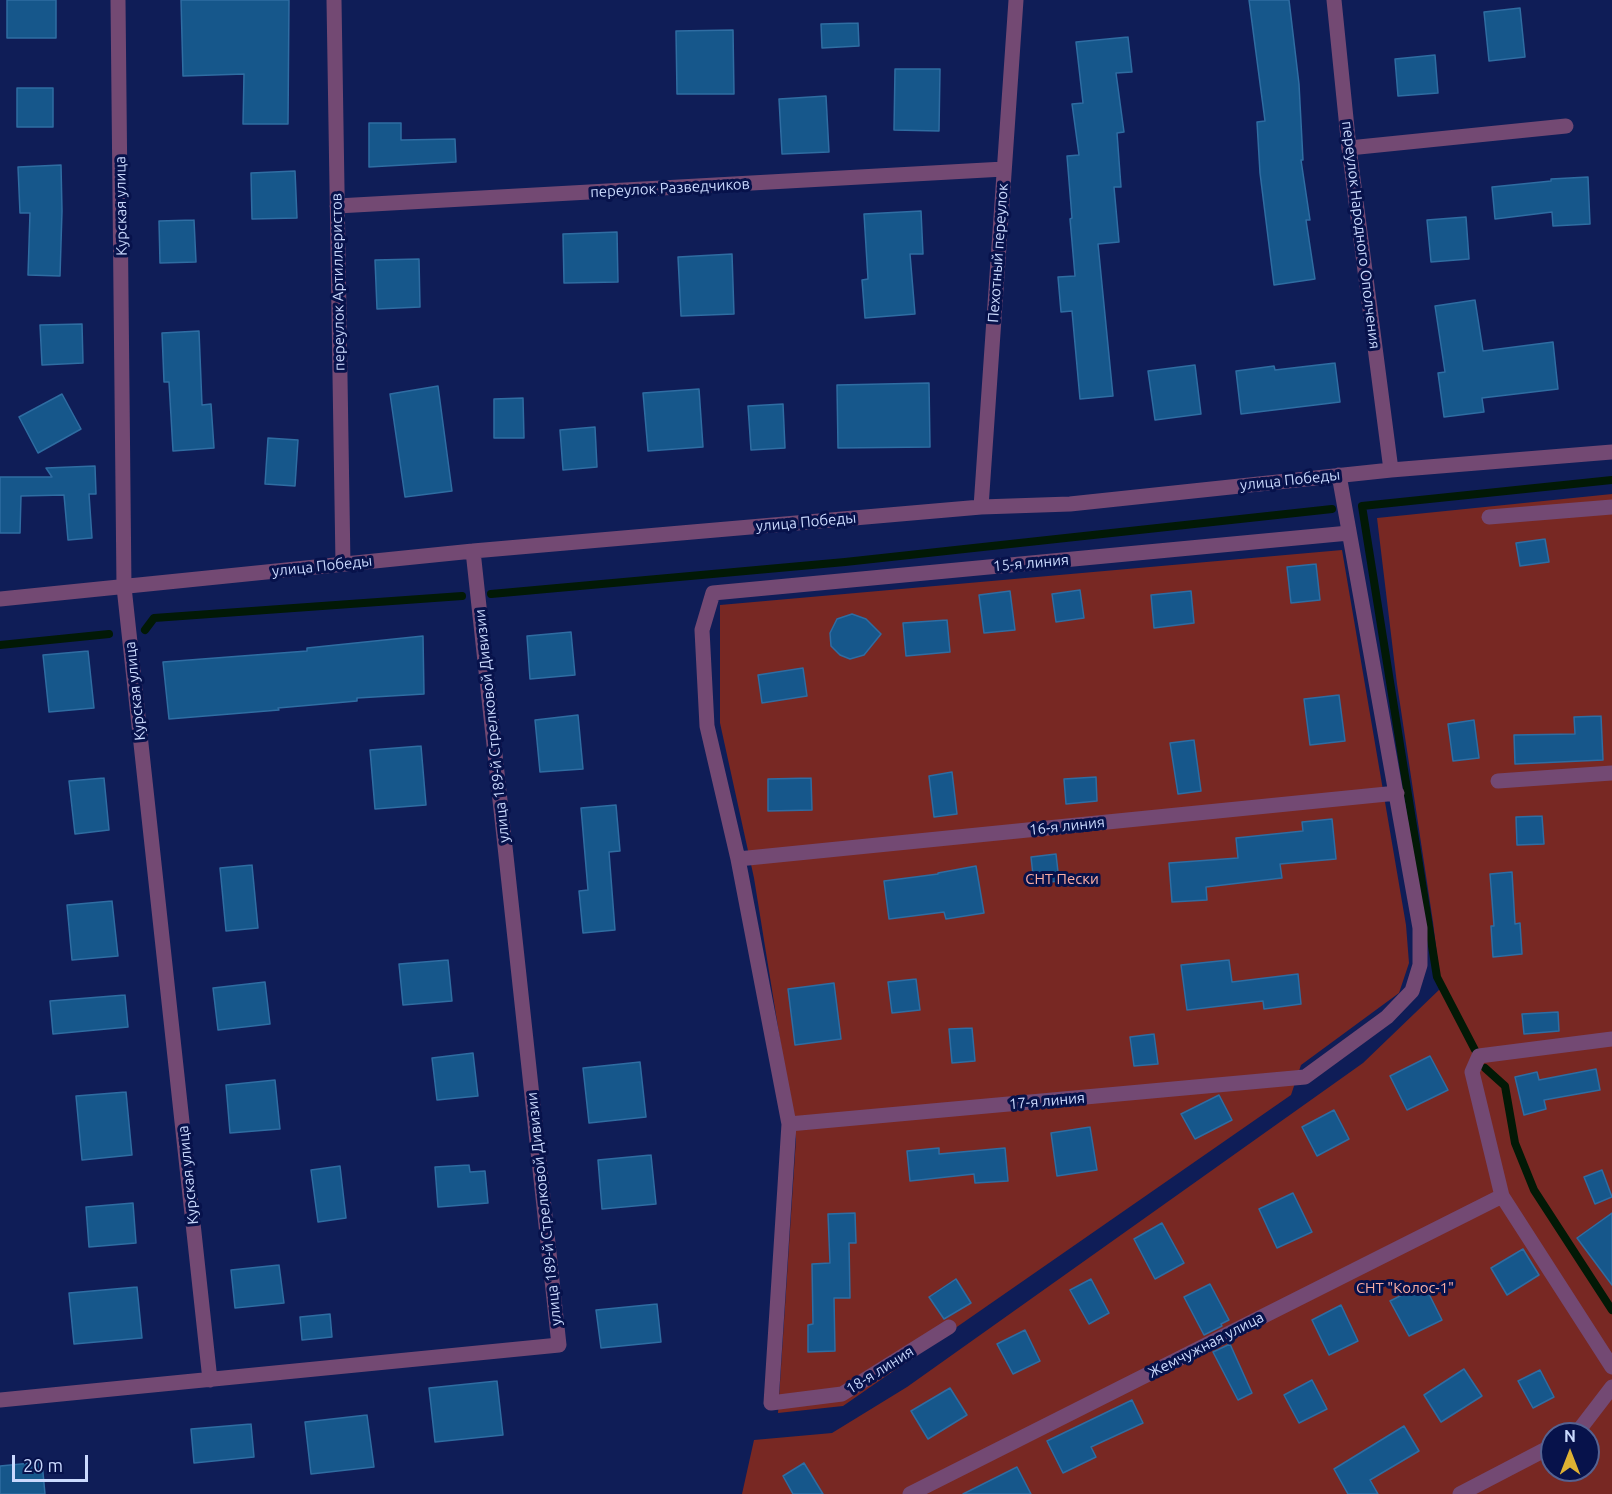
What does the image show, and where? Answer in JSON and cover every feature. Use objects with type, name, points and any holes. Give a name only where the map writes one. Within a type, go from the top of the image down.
[{"type":"street","name":"Курская улица","points":[[118,0],[124,587],[210,1380]]},
{"type":"street","name":"переулок Артиллеристов","points":[[334,0],[343,564]]},
{"type":"street","name":"Пехотный переулок","points":[[981,507],[1016,0]]},
{"type":"street","name":"переулок Народного Ополчения","points":[[1334,0],[1349,148],[1391,470]]},
{"type":"street","points":[[1349,148],[1566,126]]},
{"type":"street","name":"переулок Разведчиков","points":[[337,206],[1004,169]]},
{"type":"street","name":"улица Победы","points":[[0,599],[472,551],[981,507],[1070,504],[1391,470],[1612,452]]},
{"type":"street","points":[[1339,475],[1397,793]]},
{"type":"street","points":[[1489,517],[1612,507]]},
{"type":"street","name":"15-я линия","points":[[738,859],[707,726],[702,630],[713,593],[1349,533]]},
{"type":"street","name":"улица 189-й Стрелковой Дивизии","points":[[0,1400],[559,1345],[472,551]]},
{"type":"street","points":[[1498,781],[1612,772]]},
{"type":"street","name":"16-я линия","points":[[738,859],[1397,793]]},
{"type":"street","name":"17-я линия","points":[[789,1124],[1305,1077],[1387,1017],[1412,991],[1420,965],[1420,928],[1397,793]]},
{"type":"street","points":[[738,859],[789,1124]]},
{"type":"street","points":[[1612,1039],[1479,1056],[1472,1072],[1502,1196],[1612,1367]]},
{"type":"street","name":"18-я линия","points":[[789,1124],[771,1403],[842,1394],[949,1327]]},
{"type":"street","name":"Жемчужная улица","points":[[910,1494],[1502,1196]]},
{"type":"street","points":[[1585,1422],[1612,1388]]},
{"type":"street","points":[[1460,1494],[1540,1452]]},
{"type":"green space","name":"СНТ \"Колос-1\"","points":[[1612,494],[1612,1494],[742,1494],[754,1440],[832,1433],[907,1387],[1363,1063],[1441,988],[1397,684],[1377,518]]},
{"type":"green space","name":"СНТ Пески","points":[[1342,550],[1406,925],[1409,963],[1399,993],[1301,1065],[1291,1095],[843,1406],[778,1413],[796,1139],[754,878],[720,723],[720,605]]},
{"type":"building","points":[[7,0],[56,0],[56,38],[7,38]]},
{"type":"building","points":[[181,0],[289,0],[288,124],[243,124],[244,74],[183,76]]},
{"type":"building","points":[[1249,0],[1289,0],[1299,84],[1303,160],[1301,160],[1310,220],[1306,220],[1315,279],[1274,285],[1260,173],[1257,122],[1265,121]]},
{"type":"building","points":[[1520,8],[1525,57],[1489,61],[1484,12]]},
{"type":"building","points":[[858,23],[859,46],[822,48],[821,24]]},
{"type":"building","points":[[733,30],[734,94],[677,94],[676,31]]},
{"type":"building","points":[[1128,37],[1132,72],[1116,73],[1124,132],[1117,133],[1121,187],[1114,187],[1119,242],[1098,244],[1113,396],[1080,399],[1072,311],[1061,312],[1058,277],[1075,276],[1067,156],[1079,155],[1072,104],[1083,103],[1076,42]]},
{"type":"building","points":[[1435,55],[1438,93],[1398,96],[1395,59]]},
{"type":"building","points":[[895,69],[940,69],[939,131],[894,130]]},
{"type":"building","points":[[17,88],[53,88],[53,127],[17,127]]},
{"type":"building","points":[[826,96],[829,152],[782,154],[779,99]]},
{"type":"building","points":[[369,123],[401,123],[401,140],[455,139],[456,162],[369,167]]},
{"type":"building","points":[[61,165],[60,276],[28,275],[30,213],[20,213],[18,167]]},
{"type":"building","points":[[295,171],[297,218],[252,219],[251,173]]},
{"type":"building","points":[[1588,177],[1590,224],[1553,226],[1552,212],[1495,219],[1492,187],[1551,181],[1551,179]]},
{"type":"building","points":[[921,211],[923,254],[910,254],[915,314],[865,318],[862,280],[868,279],[864,214]]},
{"type":"building","points":[[1466,217],[1469,259],[1431,262],[1427,220]]},
{"type":"building","points":[[194,220],[196,262],[160,263],[159,221]]},
{"type":"building","points":[[617,232],[618,282],[564,283],[563,234]]},
{"type":"building","points":[[732,254],[734,314],[681,316],[678,257]]},
{"type":"building","points":[[419,259],[420,307],[377,309],[375,260]]},
{"type":"building","points":[[1475,300],[1483,351],[1553,342],[1558,389],[1482,398],[1484,412],[1444,417],[1438,373],[1445,372],[1435,306]]},
{"type":"building","points":[[82,324],[83,363],[42,365],[40,325]]},
{"type":"building","points":[[199,331],[202,405],[211,404],[214,448],[173,451],[169,382],[164,382],[162,333]]},
{"type":"building","points":[[1335,363],[1340,402],[1241,414],[1236,371],[1274,366],[1275,370]]},
{"type":"building","points":[[1195,365],[1201,414],[1155,420],[1148,371]]},
{"type":"building","points":[[929,383],[930,447],[838,448],[837,385]]},
{"type":"building","points":[[438,386],[452,491],[405,497],[390,394]]},
{"type":"building","points":[[699,389],[703,447],[648,451],[643,393]]},
{"type":"building","points":[[62,394],[81,429],[38,453],[19,417]]},
{"type":"building","points":[[523,398],[524,438],[494,438],[494,399]]},
{"type":"building","points":[[783,404],[785,448],[751,450],[748,406]]},
{"type":"building","points":[[595,427],[597,467],[563,470],[560,430]]},
{"type":"building","points":[[268,438],[298,440],[295,486],[265,484]]},
{"type":"building","points":[[95,466],[96,494],[89,494],[92,538],[68,540],[64,495],[21,496],[20,533],[0,533],[0,477],[52,477],[46,468]]},
{"type":"building","points":[[1545,539],[1549,562],[1520,566],[1516,543]]},
{"type":"building","points":[[1316,564],[1320,600],[1291,603],[1287,567]]},
{"type":"building","points":[[1080,590],[1084,618],[1056,622],[1052,594]]},
{"type":"building","points":[[1010,591],[1015,630],[984,633],[979,595]]},
{"type":"building","points":[[1191,591],[1194,623],[1154,628],[1151,595]]},
{"type":"building","points":[[852,614],[866,619],[881,634],[864,655],[850,659],[840,655],[831,646],[830,633],[837,619]]},
{"type":"building","points":[[947,620],[950,652],[906,656],[903,623]]},
{"type":"building","points":[[571,632],[575,675],[530,679],[527,636]]},
{"type":"building","points":[[423,636],[424,694],[357,698],[357,701],[278,708],[279,710],[169,719],[163,662],[307,651],[307,648]]},
{"type":"building","points":[[88,651],[94,708],[49,712],[43,655]]},
{"type":"building","points":[[803,668],[807,696],[762,703],[758,675]]},
{"type":"building","points":[[1339,695],[1345,741],[1310,745],[1304,699]]},
{"type":"building","points":[[578,715],[583,769],[540,772],[535,720]]},
{"type":"building","points":[[1601,716],[1603,760],[1515,764],[1514,735],[1575,734],[1574,717]]},
{"type":"building","points":[[1474,720],[1479,758],[1453,761],[1448,724]]},
{"type":"building","points":[[1194,740],[1201,791],[1178,794],[1170,743]]},
{"type":"building","points":[[421,746],[426,805],[375,809],[370,750]]},
{"type":"building","points":[[952,772],[957,814],[934,817],[929,776]]},
{"type":"building","points":[[1096,777],[1097,801],[1066,804],[1064,779]]},
{"type":"building","points":[[104,778],[109,830],[75,834],[69,781]]},
{"type":"building","points":[[811,778],[812,810],[768,811],[768,779]]},
{"type":"building","points":[[616,805],[620,851],[609,852],[615,930],[583,933],[579,891],[588,890],[581,808]]},
{"type":"building","points":[[1542,816],[1544,844],[1517,845],[1516,817]]},
{"type":"building","points":[[1332,819],[1336,859],[1280,864],[1282,878],[1206,887],[1207,900],[1172,902],[1169,863],[1238,858],[1236,838],[1303,831],[1302,822]]},
{"type":"building","points":[[1056,854],[1059,881],[1034,884],[1031,857]]},
{"type":"building","points":[[252,865],[258,928],[226,931],[220,868]]},
{"type":"building","points":[[976,866],[984,913],[946,919],[944,912],[889,919],[884,881]]},
{"type":"building","points":[[1512,872],[1515,924],[1520,923],[1522,954],[1493,957],[1491,926],[1494,926],[1490,874]]},
{"type":"building","points":[[112,901],[118,956],[72,960],[67,905]]},
{"type":"building","points":[[448,960],[452,1001],[403,1005],[399,964]]},
{"type":"building","points":[[1229,960],[1232,982],[1298,974],[1301,1004],[1264,1009],[1263,1001],[1187,1010],[1181,965]]},
{"type":"building","points":[[916,979],[920,1010],[892,1013],[888,982]]},
{"type":"building","points":[[265,982],[270,1024],[218,1030],[213,988]]},
{"type":"building","points":[[834,983],[841,1039],[795,1045],[788,989]]},
{"type":"building","points":[[125,995],[128,1027],[53,1034],[50,1001]]},
{"type":"building","points":[[1558,1012],[1559,1031],[1524,1034],[1522,1014]]},
{"type":"building","points":[[972,1028],[975,1061],[952,1063],[949,1029]]},
{"type":"building","points":[[1154,1034],[1158,1064],[1134,1066],[1130,1037]]},
{"type":"building","points":[[473,1053],[478,1096],[437,1100],[432,1058]]},
{"type":"building","points":[[1430,1056],[1448,1090],[1407,1110],[1390,1076]]},
{"type":"building","points":[[640,1062],[646,1117],[589,1123],[583,1068]]},
{"type":"building","points":[[1596,1069],[1600,1090],[1544,1100],[1546,1109],[1524,1115],[1515,1077],[1537,1072],[1539,1080]]},
{"type":"building","points":[[275,1080],[280,1129],[230,1133],[226,1085]]},
{"type":"building","points":[[126,1092],[132,1155],[82,1160],[76,1096]]},
{"type":"building","points":[[1219,1095],[1232,1120],[1195,1139],[1181,1114]]},
{"type":"building","points":[[1334,1110],[1349,1139],[1317,1156],[1302,1127]]},
{"type":"building","points":[[1090,1127],[1097,1170],[1057,1176],[1051,1133]]},
{"type":"building","points":[[939,1148],[939,1154],[1005,1148],[1008,1181],[975,1183],[974,1174],[910,1181],[907,1151]]},
{"type":"building","points":[[651,1155],[656,1204],[602,1209],[598,1160]]},
{"type":"building","points":[[469,1165],[470,1172],[485,1171],[488,1203],[438,1207],[435,1167]]},
{"type":"building","points":[[340,1166],[346,1218],[318,1222],[311,1170]]},
{"type":"building","points":[[1602,1170],[1612,1197],[1595,1204],[1584,1177]]},
{"type":"building","points":[[1293,1193],[1312,1232],[1277,1248],[1259,1209]]},
{"type":"building","points":[[133,1203],[136,1243],[89,1247],[86,1207]]},
{"type":"building","points":[[855,1213],[856,1243],[849,1243],[850,1298],[834,1298],[835,1351],[808,1352],[808,1325],[813,1324],[812,1264],[830,1263],[828,1214]]},
{"type":"building","points":[[1612,1213],[1612,1285],[1577,1238]]},
{"type":"building","points":[[1162,1223],[1184,1263],[1155,1279],[1134,1239]]},
{"type":"building","points":[[1523,1249],[1539,1275],[1507,1295],[1491,1268]]},
{"type":"building","points":[[279,1265],[284,1303],[235,1308],[231,1270]]},
{"type":"building","points":[[956,1279],[971,1303],[944,1319],[929,1297]]},
{"type":"building","points":[[1091,1279],[1109,1313],[1089,1324],[1070,1290]]},
{"type":"building","points":[[1210,1284],[1229,1320],[1204,1335],[1184,1297]]},
{"type":"building","points":[[1424,1284],[1442,1320],[1409,1336],[1390,1301]]},
{"type":"building","points":[[137,1287],[142,1338],[74,1344],[69,1293]]},
{"type":"building","points":[[657,1304],[661,1342],[601,1348],[596,1310]]},
{"type":"building","points":[[1341,1305],[1358,1341],[1329,1355],[1312,1320]]},
{"type":"building","points":[[330,1314],[332,1337],[302,1340],[300,1317]]},
{"type":"building","points":[[1025,1330],[1040,1361],[1013,1374],[997,1344]]},
{"type":"building","points":[[1230,1344],[1252,1393],[1238,1400],[1213,1352]]},
{"type":"building","points":[[1464,1369],[1482,1396],[1441,1422],[1424,1395]]},
{"type":"building","points":[[1540,1370],[1554,1397],[1533,1408],[1518,1381]]},
{"type":"building","points":[[1312,1380],[1327,1409],[1299,1423],[1284,1395]]},
{"type":"building","points":[[497,1381],[503,1435],[435,1442],[429,1388]]},
{"type":"building","points":[[950,1388],[967,1415],[928,1439],[911,1411]]},
{"type":"building","points":[[1132,1400],[1143,1423],[1091,1447],[1096,1457],[1063,1473],[1047,1441]]},
{"type":"building","points":[[367,1415],[374,1467],[311,1474],[305,1422]]},
{"type":"building","points":[[251,1424],[254,1457],[194,1463],[191,1429]]},
{"type":"building","points":[[1404,1426],[1419,1451],[1370,1480],[1378,1494],[1348,1494],[1334,1469]]},
{"type":"building","points":[[42,1462],[45,1494],[0,1494],[0,1466]]},
{"type":"building","points":[[804,1463],[823,1494],[793,1494],[783,1476]]},
{"type":"building","points":[[1017,1467],[1031,1494],[963,1494]]},
{"type":"waterway","points":[[1475,1050],[1437,977],[1362,506],[1612,480]]},
{"type":"waterway","points":[[491,594],[845,562],[1332,509]]},
{"type":"waterway","points":[[145,630],[154,618],[462,596]]},
{"type":"waterway","points":[[0,645],[109,634]]},
{"type":"waterway","points":[[1485,1068],[1505,1086],[1515,1143],[1534,1190],[1612,1310]]}]
